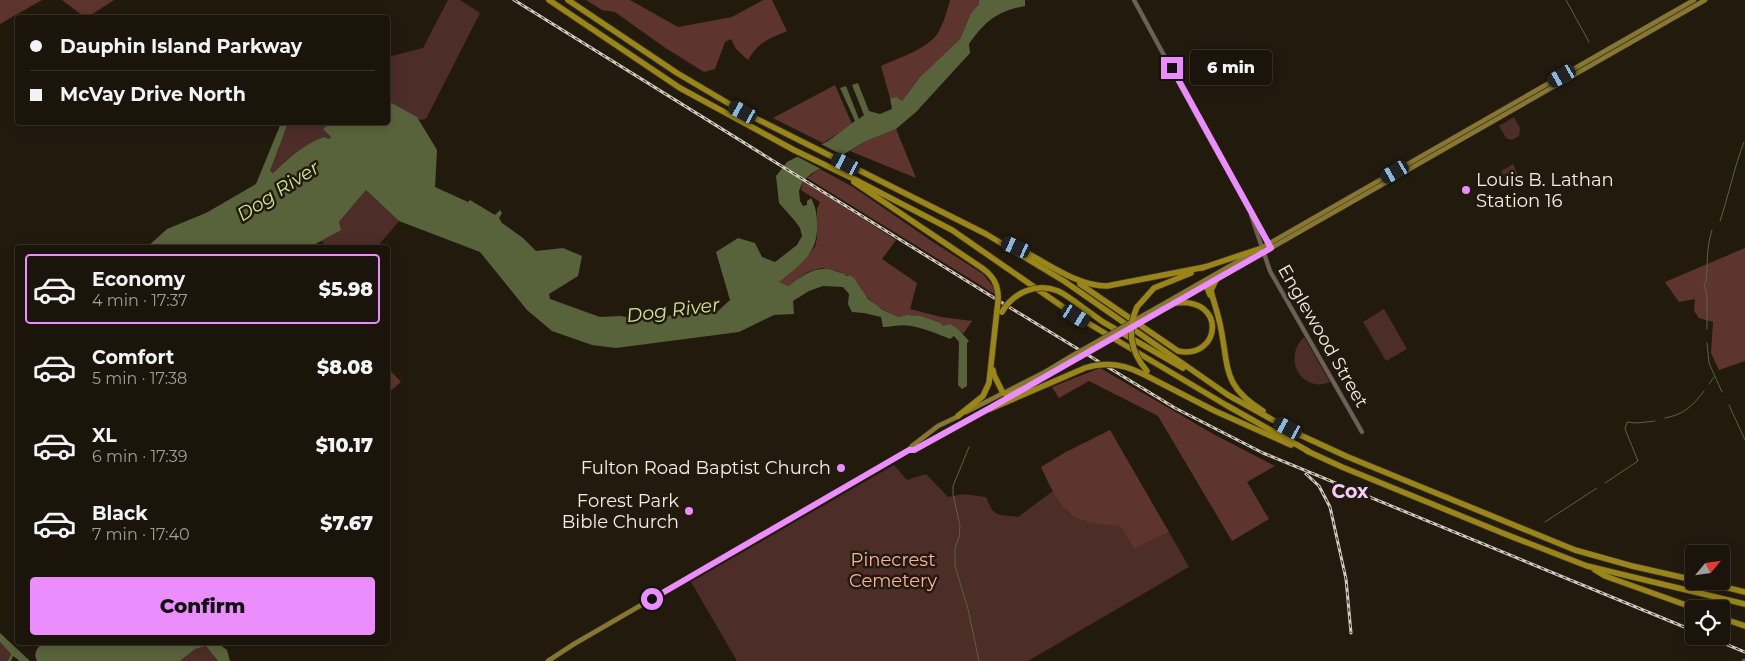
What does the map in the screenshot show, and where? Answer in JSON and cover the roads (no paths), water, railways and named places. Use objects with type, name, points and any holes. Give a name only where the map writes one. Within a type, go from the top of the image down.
[{"type":"highway","points":[[549,0],[680,88],[794,150],[952,230],[1076,316],[1226,406],[1308,451],[1388,486],[1587,566],[1606,576],[1685,605]]},
{"type":"highway","points":[[568,0],[712,95],[986,234],[1028,252],[1071,278],[1173,348],[1184,353],[1197,351],[1205,345],[1212,334],[1210,317],[1205,308],[1199,305],[1189,302],[1171,303]]},
{"type":"highway","points":[[844,174],[982,268],[991,276],[997,286],[1000,311],[989,383],[983,396],[958,416]]},
{"type":"highway","points":[[986,234],[1064,281],[1228,395],[1271,419],[1348,457],[1575,550],[1685,578]]},
{"type":"highway","points":[[1145,372],[1136,356],[1131,338],[1132,324],[1137,307],[1144,297],[1154,288],[1205,267],[1261,250]]},
{"type":"highway","points":[[1071,278],[1091,285],[1107,286],[1205,267]]},
{"type":"highway","points":[[1217,278],[1211,290],[1219,318],[1226,363],[1231,379],[1248,402],[1271,419]]},
{"type":"highway","points":[[1206,285],[1219,318]]},
{"type":"highway","points":[[1000,311],[1019,294],[1032,289],[1041,288],[1059,291],[1131,338],[1203,378]]},
{"type":"highway","points":[[992,363],[994,375],[1003,393],[1008,394],[1024,388]]},
{"type":"highway","points":[[990,408],[1085,368],[1102,364],[1117,364],[1145,372],[1175,391],[1281,442],[1308,451]]},
{"type":"highway","points":[[1587,566],[1745,604]]},
{"type":"highway","points":[[1730,588],[1745,592]]},
{"type":"highway","points":[[1730,621],[1745,627]]},
{"type":"main road","points":[[1270,246],[1694,0]]},
{"type":"main road","points":[[909,450],[914,450],[990,408],[1261,250],[1405,173],[1705,0]]},
{"type":"main road","points":[[1171,303],[1206,285],[1261,250]]},
{"type":"main road","points":[[548,661],[574,644],[909,450],[938,426],[1072,359]]},
{"type":"street","points":[[1134,0],[1270,246]]},
{"type":"street","name":"Englewood Street","points":[[1250,211],[1261,250],[1270,271],[1362,432]]},
{"type":"water","name":"Dog River","points":[[979,0],[1025,0],[1025,6],[999,14],[986,23],[969,44],[970,53],[916,112],[896,129],[864,142],[811,174],[803,181],[799,191],[800,201],[803,206],[807,205],[807,201],[811,198],[816,214],[817,235],[806,258],[779,282],[788,286],[812,271],[831,269],[854,278],[868,299],[883,310],[898,317],[907,315],[920,316],[941,323],[943,326],[950,324],[958,329],[969,341],[967,343],[967,386],[962,389],[958,385],[959,342],[954,336],[950,339],[907,325],[883,327],[881,317],[852,312],[848,304],[849,294],[843,287],[823,286],[809,291],[793,301],[794,314],[774,315],[739,332],[616,348],[592,345],[552,331],[527,310],[480,252],[399,221],[366,190],[339,222],[341,230],[314,245],[149,245],[167,229],[206,213],[256,184],[280,125],[287,125],[270,171],[273,173],[303,147],[324,137],[329,139],[331,137],[323,129],[328,125],[390,125],[390,102],[417,117],[437,150],[435,187],[468,202],[470,200],[495,215],[500,210],[502,213],[499,218],[502,223],[523,238],[536,251],[563,248],[582,256],[578,276],[549,294],[550,299],[600,317],[621,316],[635,319],[718,311],[730,300],[716,252],[738,238],[755,243],[762,257],[775,262],[797,245],[802,236],[800,228],[779,203],[776,176],[787,162],[828,141],[855,121],[840,88],[846,86],[859,119],[864,115],[852,85],[858,83],[869,111],[880,114],[892,109],[890,98],[897,97],[902,101],[920,77],[960,39],[971,13],[979,4]]},
{"type":"water","points":[[0,633],[30,661],[20,661],[13,656],[11,661],[8,661],[11,654],[0,642]]},
{"type":"water","points":[[41,645],[220,645],[227,650],[230,661],[218,661],[206,646],[195,649],[180,661],[37,661],[35,656],[37,649]]},
{"type":"waterway","points":[[1566,0],[1589,42]]},
{"type":"waterway","points":[[1720,221],[1744,142]]},
{"type":"waterway","points":[[1707,329],[1707,295],[1704,284],[1706,282],[1708,250],[1712,230]]},
{"type":"waterway","points":[[1707,343],[1709,363],[1722,392]]},
{"type":"waterway","points":[[1709,384],[1714,377]]},
{"type":"waterway","points":[[1665,418],[1677,415],[1687,409],[1704,391]]},
{"type":"waterway","points":[[1729,405],[1745,440]]},
{"type":"waterway","points":[[1605,483],[1638,461],[1625,429],[1627,422],[1655,421]]},
{"type":"waterway","points":[[969,447],[953,486],[960,526],[955,548],[955,566],[968,609],[979,661]]},
{"type":"waterway","points":[[1545,522],[1597,488]]},
{"type":"railway","points":[[514,0],[1175,408],[1263,453],[1685,627]]},
{"type":"railway","points":[[1306,474],[1319,486],[1330,507],[1346,579],[1351,633]]},
{"type":"railway","points":[[1728,645],[1745,652]]},
{"type":"place","name":"Louis B. Lathan Station 16","points":[[1466,190]]},
{"type":"place","name":"Fulton Road Baptist Church","points":[[841,468]]},
{"type":"place","name":"Forest Park Bible Church","points":[[689,511]]},
{"type":"district","name":"Cox","points":[[1350,491]]},
{"type":"park label","name":"Pinecrest Cemetery","points":[[893,570]]}]
